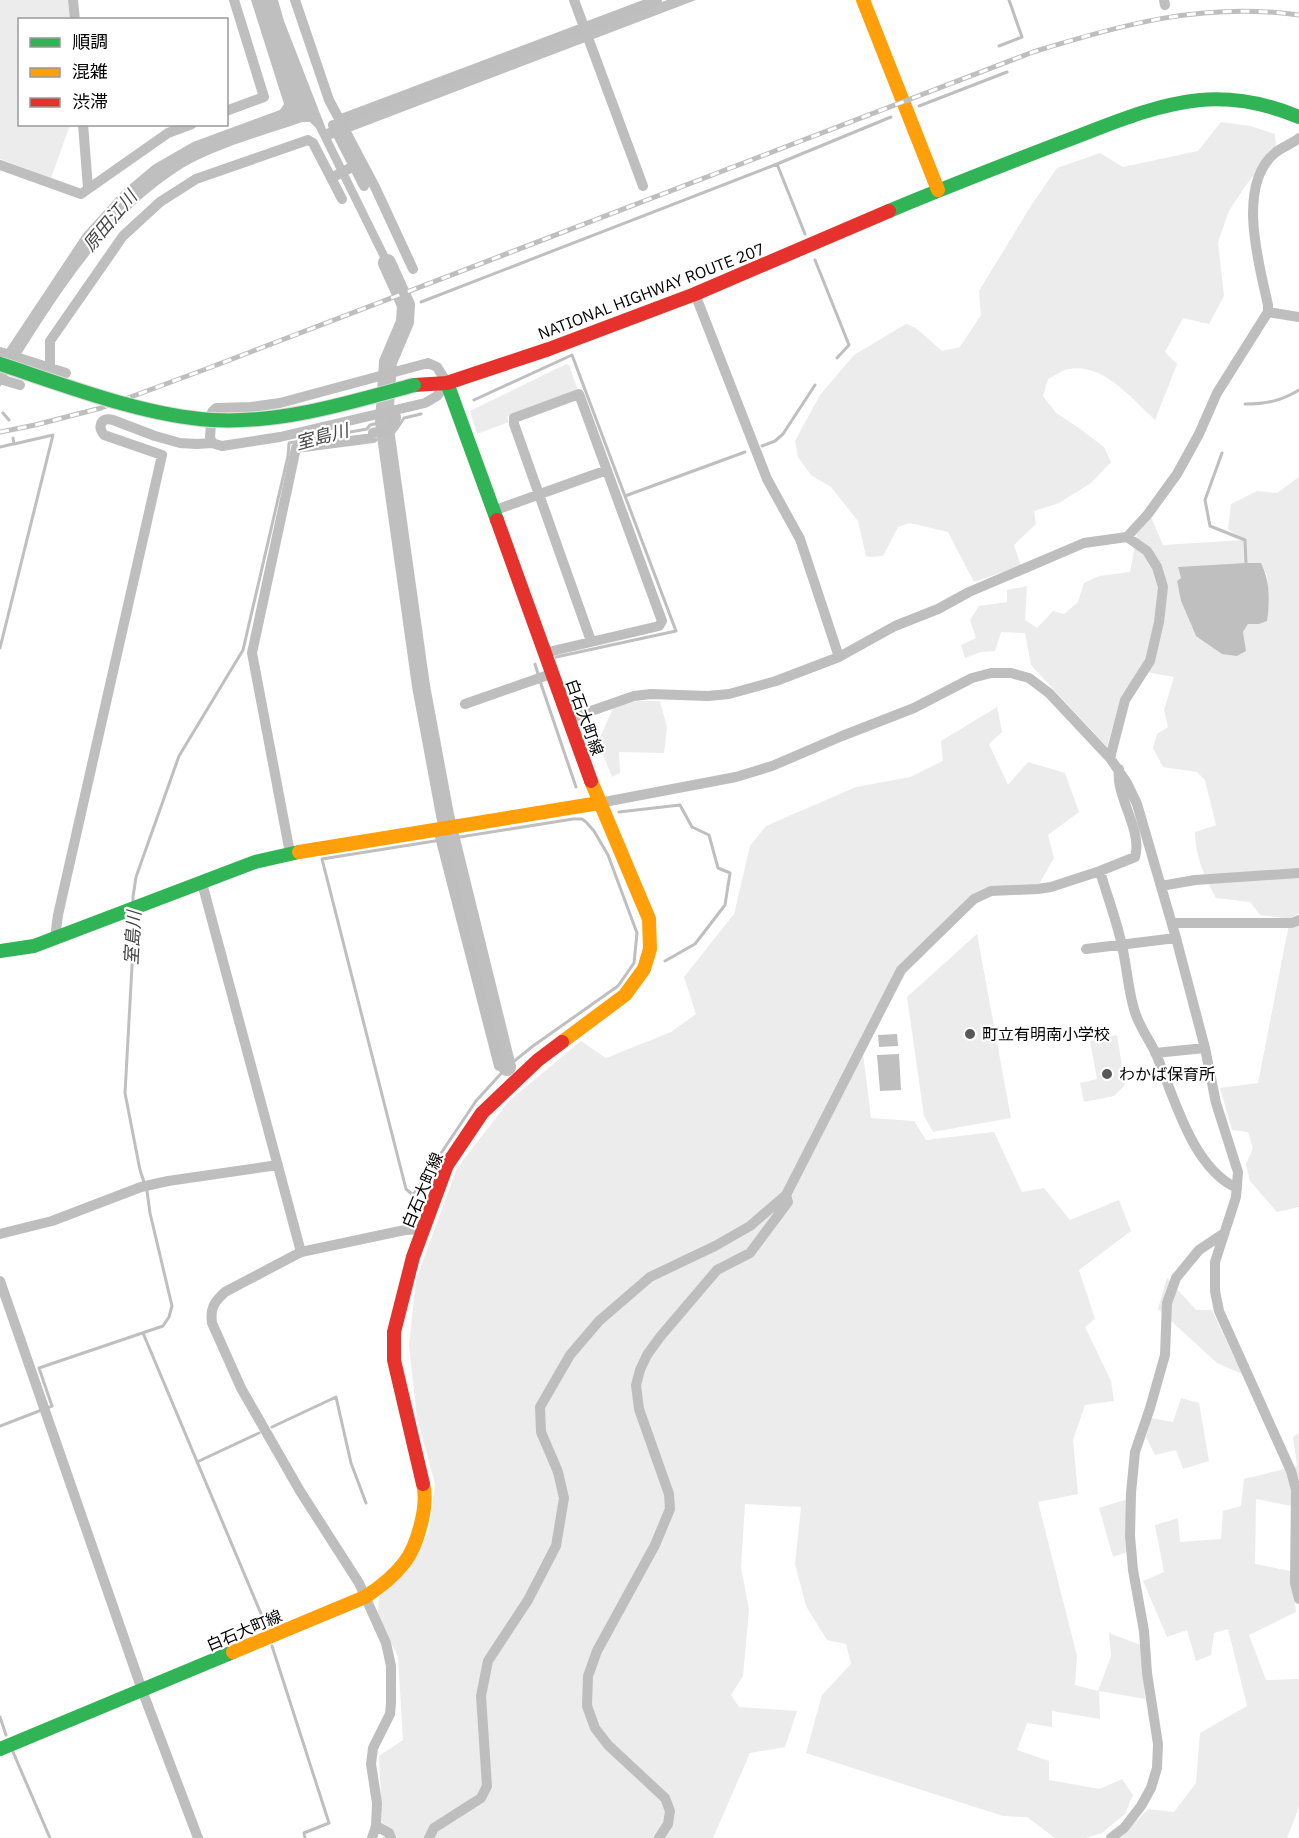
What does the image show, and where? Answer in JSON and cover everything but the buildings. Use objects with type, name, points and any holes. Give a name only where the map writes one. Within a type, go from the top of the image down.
[{"type":"main road","points":[[863,0],[938,190]]},
{"type":"main road","name":"NATIONAL HIGHWAY ROUTE 207","points":[[0,364],[124,403],[178,416],[220,420],[276,417],[327,408],[414,385],[447,384],[549,349],[695,294],[938,190],[1145,111],[1201,100],[1243,101],[1277,108],[1299,117]]},
{"type":"main road","name":"白石大町線","points":[[0,1749],[365,1597],[380,1587],[405,1562],[422,1524],[425,1490],[394,1360],[394,1332],[413,1257],[447,1165],[482,1113],[538,1060],[625,995],[644,969],[650,949],[649,919],[598,803],[568,719],[544,677],[544,652],[447,384]]},
{"type":"main road","points":[[0,951],[34,946],[255,862],[290,853],[440,836],[455,826],[598,803]]},
{"type":"street","points":[[73,0],[75,18]]},
{"type":"street","points":[[228,110],[264,97],[234,0]]},
{"type":"street","points":[[295,0],[336,122],[375,187],[413,269]]},
{"type":"street","points":[[574,0],[643,186]]},
{"type":"street","points":[[336,122],[657,0]]},
{"type":"street","points":[[83,126],[88,188]]},
{"type":"street","points":[[0,165],[81,194],[168,134],[187,126]]},
{"type":"street","points":[[344,137],[364,186]]},
{"type":"street","points":[[568,719],[634,696],[729,694],[776,681],[839,657],[895,626],[1084,543],[1127,537],[1148,514],[1177,474],[1217,393],[1268,312],[1254,240],[1254,193],[1257,180],[1274,153],[1299,138]]},
{"type":"street","points":[[50,368],[50,341],[123,236],[160,202],[196,179],[308,140],[313,143],[342,199]]},
{"type":"street","points":[[331,178],[354,166]]},
{"type":"street","points":[[695,294],[767,479],[800,539],[839,657]]},
{"type":"street","points":[[1268,312],[1299,317]]},
{"type":"street","points":[[0,352],[66,373]]},
{"type":"street","points":[[55,938],[57,915],[162,455],[105,435],[100,430],[103,420],[107,418],[180,443],[212,443],[222,446],[280,437],[425,403],[437,396],[447,384],[437,367],[428,363],[280,403],[216,408],[212,412],[210,437],[212,443]]},
{"type":"street","points":[[0,380],[20,385]]},
{"type":"street","points":[[544,652],[659,626],[662,621],[579,394],[514,418],[514,424],[591,641]]},
{"type":"street","points":[[290,853],[252,653],[296,448],[373,438],[373,433],[392,429],[396,418],[395,411]]},
{"type":"street","points":[[493,512],[607,470]]},
{"type":"street","points":[[1110,758],[1125,700],[1150,661],[1159,622],[1163,587],[1157,567],[1146,551],[1127,537]]},
{"type":"street","points":[[598,803],[736,777],[772,766],[914,708],[972,678],[991,674],[1011,673],[1029,678],[1048,693],[1110,758],[1119,769],[1137,804],[1176,938],[1216,1103],[1238,1172],[1236,1197],[1215,1262],[1215,1291],[1219,1311],[1291,1471],[1296,1490],[1295,1583],[1299,1599]]},
{"type":"street","points":[[465,704],[544,677]]},
{"type":"street","points":[[429,1838],[434,1828],[481,1798],[487,1786],[481,1696],[488,1661],[528,1600],[556,1546],[564,1498],[558,1472],[541,1432],[540,1407],[570,1355],[599,1321],[650,1277],[715,1246],[750,1226],[786,1195],[901,970],[974,899],[991,891],[1038,890],[1100,871],[1135,857],[1137,850],[1130,816],[1117,779],[1119,769]]},
{"type":"street","points":[[440,836],[499,1066]]},
{"type":"street","points":[[1100,871],[1122,945],[1134,1011],[1155,1053],[1193,1144],[1204,1160],[1228,1184],[1237,1188]]},
{"type":"street","points":[[1161,886],[1195,880],[1299,873]]},
{"type":"street","points":[[202,883],[301,1252]]},
{"type":"street","points":[[1172,923],[1292,923],[1299,920]]},
{"type":"street","points":[[1086,949],[1176,938]]},
{"type":"street","points":[[1155,1053],[1204,1048]]},
{"type":"street","points":[[0,1234],[52,1221],[146,1186],[278,1165]]},
{"type":"street","points":[[659,1838],[668,1824],[670,1811],[665,1798],[608,1745],[595,1728],[587,1706],[588,1676],[597,1651],[655,1545],[670,1509],[669,1494],[639,1409],[636,1385],[647,1355],[660,1337],[717,1270],[750,1253],[788,1202],[786,1195]]},
{"type":"street","points":[[372,1838],[376,1826],[377,1803],[371,1764],[373,1748],[390,1714],[391,1666],[386,1643],[359,1583],[300,1491],[241,1388],[212,1323],[211,1313],[216,1300],[225,1292],[301,1252],[405,1230],[422,1229]]},
{"type":"street","points":[[1111,1838],[1124,1828],[1141,1806],[1151,1788],[1157,1768],[1158,1744],[1130,1536],[1135,1452],[1165,1355],[1167,1303],[1176,1278],[1199,1250],[1223,1234]]},
{"type":"street","points":[[0,1281],[142,1690],[198,1838]]},
{"type":"street","points":[[376,1826],[389,1833],[391,1838]]},
{"type":"shaded area","points":[[0,0],[68,0],[70,18],[18,18],[18,126],[70,126],[51,178],[0,159]]},
{"type":"shaded area","points":[[1221,122],[1250,126],[1275,134],[1276,146],[1229,211],[1218,242],[1224,296],[1209,324],[1183,318],[1165,352],[1177,364],[1155,420],[1125,392],[1103,376],[1091,370],[1078,368],[1065,370],[1048,379],[1043,396],[1056,413],[1104,447],[1111,462],[1091,483],[1059,503],[1034,511],[1036,524],[1014,545],[1021,566],[974,582],[948,532],[910,523],[898,527],[883,556],[866,556],[858,521],[831,487],[811,475],[798,457],[795,441],[820,395],[854,355],[906,324],[916,328],[942,351],[960,347],[981,315],[979,291],[1032,204],[1057,168],[1100,153],[1123,167],[1198,151]]},
{"type":"shaded area","points":[[566,364],[569,365],[578,390],[507,417],[509,422],[477,434],[470,411]]},
{"type":"shaded area","points":[[1299,477],[1299,913],[1290,919],[1260,915],[1250,902],[1216,898],[1201,866],[1195,841],[1195,832],[1216,825],[1205,780],[1197,772],[1163,767],[1153,748],[1157,734],[1168,727],[1164,710],[1174,677],[1140,671],[1121,696],[1107,747],[1031,665],[1025,633],[1001,632],[995,651],[981,652],[965,658],[961,645],[976,638],[970,620],[979,606],[1007,602],[1007,590],[1027,586],[1025,620],[1037,628],[1053,611],[1064,614],[1078,602],[1084,583],[1099,576],[1130,572],[1137,534],[1151,517],[1163,545],[1243,540],[1228,529],[1231,504],[1257,491],[1277,493]],"holes":[[[1261,563],[1267,575],[1269,606],[1259,624],[1248,624],[1243,632],[1196,636],[1181,601],[1177,581],[1181,578],[1178,568]]]},
{"type":"shaded area","points":[[637,701],[660,701],[667,728],[664,753],[619,752],[620,773],[612,777],[598,742],[613,708]]},
{"type":"shaded area","points":[[997,707],[1002,732],[989,744],[1008,785],[1028,762],[1065,773],[1079,812],[1048,835],[1054,858],[1039,884],[991,894],[976,903],[906,973],[863,1053],[871,1118],[914,1121],[926,1140],[994,1132],[1022,1192],[1044,1188],[1070,1220],[1119,1200],[1131,1231],[1079,1270],[1095,1319],[1085,1327],[1111,1381],[1114,1401],[1085,1405],[1073,1440],[1078,1494],[1038,1502],[1077,1656],[1075,1685],[1098,1691],[1111,1656],[1109,1633],[1141,1645],[1145,1699],[1099,1691],[1100,1719],[1052,1711],[1052,1727],[1027,1723],[1017,1750],[1049,1761],[1049,1780],[1100,1789],[1122,1779],[1133,1795],[1125,1814],[1102,1833],[1086,1838],[1055,1838],[1027,1817],[1003,1816],[806,1753],[822,1695],[851,1664],[846,1644],[827,1640],[806,1606],[795,1564],[801,1507],[745,1504],[741,1567],[749,1610],[743,1676],[731,1695],[739,1707],[797,1711],[785,1747],[750,1753],[713,1838],[383,1838],[379,1756],[403,1740],[398,1657],[378,1616],[379,1597],[409,1568],[429,1531],[435,1484],[417,1418],[409,1345],[416,1280],[457,1168],[509,1101],[581,1041],[606,1058],[671,1032],[696,1014],[684,977],[734,914],[750,846],[766,826],[856,787],[910,777],[943,761],[941,741]]},
{"type":"shaded area","points":[[1290,919],[1299,923],[1299,1207],[1277,1212],[1250,1181],[1246,1164],[1253,1148],[1248,1132],[1232,1130],[1220,1088],[1258,1083]]},
{"type":"shaded area","points":[[977,934],[1011,1118],[933,1132],[924,1116],[907,997]]},
{"type":"shaded area","points":[[1117,1035],[1125,1085],[1114,1096],[1084,1102],[1080,1083],[1097,1079],[1090,1041]]},
{"type":"shaded area","points":[[1167,1278],[1196,1310],[1212,1310],[1242,1374],[1217,1363],[1158,1309]]},
{"type":"shaded area","points":[[1181,1398],[1199,1403],[1209,1461],[1183,1469],[1176,1450],[1155,1455],[1146,1437],[1151,1418],[1173,1422]]},
{"type":"shaded area","points":[[1299,1433],[1299,1568],[1291,1571],[1296,1612],[1249,1635],[1266,1680],[1299,1679],[1299,1807],[1287,1838],[1120,1838],[1148,1809],[1174,1812],[1196,1783],[1200,1733],[1247,1706],[1228,1629],[1214,1633],[1211,1655],[1196,1661],[1187,1630],[1167,1637],[1143,1581],[1164,1572],[1155,1525],[1178,1518],[1180,1542],[1221,1539],[1223,1511],[1241,1506],[1244,1479],[1297,1466],[1293,1437]],"holes":[[[1256,1499],[1292,1506],[1291,1571],[1255,1564]]]},
{"type":"shaded area","points":[[1128,1499],[1127,1552],[1113,1557],[1099,1508]]},
{"type":"water","name":"原田江川","points":[[251,0],[278,0],[326,129],[667,0],[696,0],[331,139],[402,283],[394,286],[316,128],[310,122],[302,122],[203,157],[175,173],[147,194],[99,243],[77,271],[0,387],[0,359],[83,234],[121,192],[153,165],[193,142],[280,110],[284,104]]},
{"type":"water","points":[[1261,563],[1264,570],[1269,606],[1267,621],[1248,624],[1243,632],[1246,651],[1237,656],[1222,654],[1196,636],[1181,601],[1177,581],[1181,578],[1178,567]]},
{"type":"water","points":[[897,1034],[898,1046],[879,1047],[878,1035]]},
{"type":"water","points":[[899,1054],[901,1090],[880,1091],[877,1055]]},
{"type":"waterway","points":[[999,46],[1022,37],[1009,0]]},
{"type":"waterway","points":[[919,106],[1007,72]]},
{"type":"waterway","points":[[805,234],[777,164],[891,117]]},
{"type":"waterway","points":[[421,302],[777,164]]},
{"type":"waterway","points":[[815,260],[849,345],[837,358]]},
{"type":"waterway","name":"室島川","points":[[387,263],[406,305],[405,322],[388,362],[384,422],[421,686],[445,815],[507,1067]]},
{"type":"waterway","points":[[474,400],[572,355],[625,496]]},
{"type":"waterway","points":[[762,446],[775,441],[783,434],[815,385]]},
{"type":"waterway","points":[[1245,404],[1273,401],[1299,390]]},
{"type":"waterway","points":[[3,413],[9,420]]},
{"type":"waterway","points":[[396,430],[404,418],[421,414]]},
{"type":"waterway","name":"室島川","points":[[133,902],[136,877],[179,756],[243,650],[288,456],[289,443],[367,429],[370,425],[384,422]]},
{"type":"waterway","points":[[0,648],[53,435],[14,444],[13,438]]},
{"type":"waterway","points":[[0,447],[13,444]]},
{"type":"waterway","points":[[556,657],[676,631],[625,496],[745,452]]},
{"type":"waterway","points":[[1222,453],[1205,500],[1210,526],[1245,540],[1246,563]]},
{"type":"waterway","points":[[535,664],[538,674]]},
{"type":"waterway","points":[[540,681],[576,787]]},
{"type":"waterway","points":[[619,812],[680,805],[692,827],[709,835],[718,868],[730,873],[725,905],[695,944],[665,961]]},
{"type":"waterway","points":[[573,819],[582,819],[586,822],[608,855],[637,933],[634,963],[618,986],[507,1067],[476,1101],[413,1195],[406,1189],[322,859],[573,819]]},
{"type":"waterway","name":"室島川","points":[[0,1426],[52,1406],[39,1368],[163,1326],[172,1306],[147,1191],[140,1170],[125,1093],[135,912]]},
{"type":"waterway","points":[[143,1333],[267,1628]]},
{"type":"waterway","points":[[272,1427],[336,1397],[351,1463],[366,1503]]},
{"type":"waterway","points":[[197,1462],[259,1433]]},
{"type":"waterway","points":[[272,1646],[329,1823],[304,1833],[305,1838]]},
{"type":"waterway","points":[[0,1717],[6,1735]]},
{"type":"waterway","points":[[13,1752],[50,1838]]},
{"type":"railway","points":[[0,432],[101,408],[1033,52],[1099,33],[1164,18],[1230,11],[1299,15]]},
{"type":"traffic: fast","points":[[889,211],[1112,123],[1164,106],[1200,100],[1238,101],[1275,108],[1299,117]]},
{"type":"traffic: fast","points":[[0,364],[132,406],[159,413],[212,420],[263,419],[314,411],[414,385]]},
{"type":"traffic: fast","points":[[447,383],[497,520]]},
{"type":"traffic: fast","points":[[0,951],[34,946],[255,862],[299,852]]},
{"type":"traffic: fast","points":[[0,1749],[233,1652]]},
{"type":"traffic: slow","points":[[863,0],[938,190]]},
{"type":"traffic: slow","points":[[562,1042],[625,995],[644,969],[650,949],[649,919],[591,781]]},
{"type":"traffic: slow","points":[[299,852],[599,803]]},
{"type":"traffic: slow","points":[[233,1652],[365,1597],[386,1582],[409,1556],[417,1537],[423,1514],[423,1484]]},
{"type":"traffic: jam","points":[[414,385],[447,383],[549,349],[695,294],[889,211]]},
{"type":"traffic: jam","points":[[497,520],[591,781]]},
{"type":"traffic: jam","points":[[423,1484],[394,1360],[394,1332],[413,1257],[447,1165],[482,1113],[538,1060],[562,1042]]},
{"type":"place","name":"町立有明南小学校","points":[[970,1034]]},
{"type":"place","name":"わかば保育所","points":[[1107,1074]]}]
